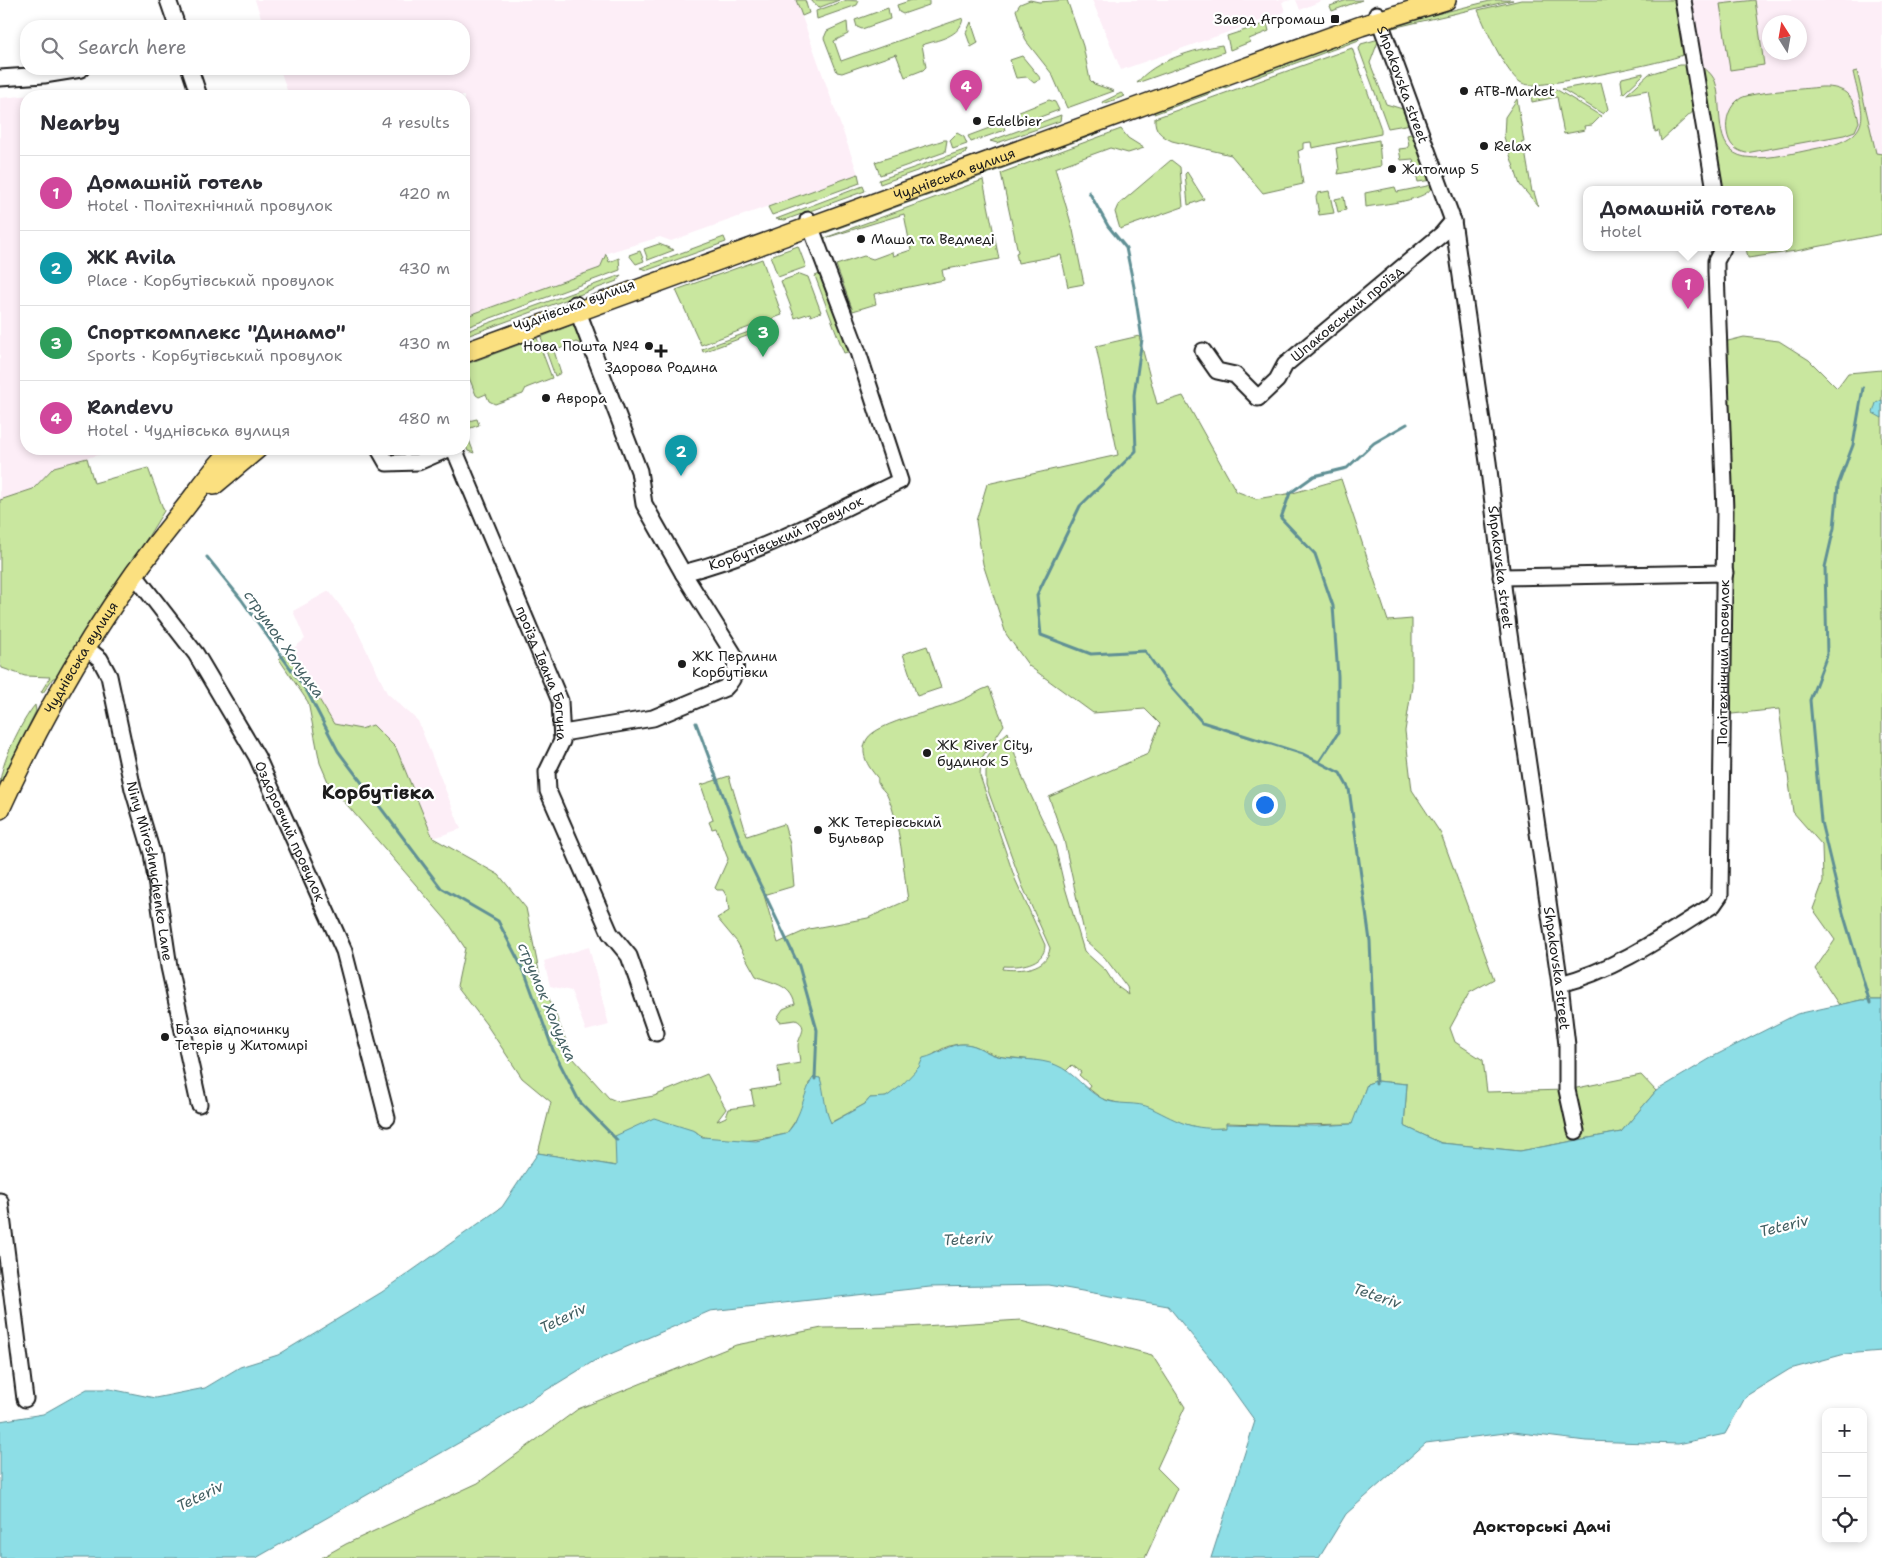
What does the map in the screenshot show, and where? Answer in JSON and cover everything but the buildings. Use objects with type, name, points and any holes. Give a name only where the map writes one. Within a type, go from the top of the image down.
[{"type":"main road","name":"Чуднівська вулиця","points":[[470,350],[577,308],[1378,17],[1417,0]]},
{"type":"main road","name":"Чуднівська вулиця","points":[[1378,17],[1446,0]]},
{"type":"main road","name":"Чуднівська вулиця","points":[[470,343],[577,308]]},
{"type":"main road","name":"Чуднівська вулиця","points":[[0,809],[41,723],[85,647],[134,574],[228,455]]},
{"type":"main road","name":"Чуднівська вулиця","points":[[179,515],[251,455]]},
{"type":"street","points":[[168,0],[175,20]]},
{"type":"street","points":[[1683,0],[1714,186]]},
{"type":"street","name":"Shpakovska street","points":[[1378,17],[1453,221],[1488,462],[1501,577],[1560,984],[1568,1046],[1568,1090],[1576,1131]]},
{"type":"street","points":[[0,78],[44,75]]},
{"type":"street","points":[[192,75],[198,90]]},
{"type":"street","name":"Шпаковський проїзд","points":[[1202,351],[1218,371],[1235,375],[1258,398],[1277,380],[1285,365],[1442,234],[1453,221]]},
{"type":"street","name":"Корбутівський провулок","points":[[683,573],[718,564],[786,536],[900,481],[858,352],[809,224]]},
{"type":"street","name":"Політехнічний провулок","points":[[1560,984],[1586,978],[1644,949],[1713,905],[1720,895],[1725,511],[1716,261],[1721,251]]},
{"type":"street","points":[[563,734],[653,718],[725,688],[736,675],[736,662],[733,653],[683,573],[644,504],[639,471],[577,308]]},
{"type":"street","points":[[382,455],[387,463],[418,462],[434,455]]},
{"type":"street","name":"проїзд Івана Богуна","points":[[457,455],[560,701],[563,734],[559,752],[547,772],[548,791],[610,933],[629,956],[656,1033]]},
{"type":"street","points":[[1501,577],[1724,573]]},
{"type":"street","name":"Оздоровчий провулок","points":[[134,574],[196,654],[257,757],[344,951],[387,1118]]},
{"type":"street","name":"Niny Miroshnychenko Lane","points":[[85,647],[100,659],[109,676],[133,789],[152,854],[170,967],[199,1104]]},
{"type":"street","points":[[0,1201],[25,1399]]},
{"type":"shaded area","points":[[255,0],[796,0],[858,174],[671,241],[660,237],[607,253],[600,268],[470,315],[470,90],[287,90],[282,75],[470,75],[470,20],[262,20]]},
{"type":"shaded area","points":[[1092,0],[1292,0],[1282,2],[1285,12],[1121,70]]},
{"type":"shaded area","points":[[1296,0],[1323,0],[1300,10]]},
{"type":"shaded area","points":[[1688,0],[1882,0],[1882,234],[1796,251],[1748,258],[1747,251],[1793,251],[1793,186],[1721,186]]},
{"type":"shaded area","points":[[20,96],[20,455],[98,455],[54,467],[33,489],[0,500],[0,98]]},
{"type":"shaded area","points":[[329,591],[354,624],[387,693],[418,721],[461,829],[433,838],[396,748],[373,725],[361,729],[334,724],[290,651],[305,639],[293,611]]},
{"type":"shaded area","points":[[589,947],[609,1025],[586,1031],[571,991],[550,986],[544,961]]},
{"type":"green space","points":[[796,0],[805,0],[809,13],[802,16]]},
{"type":"green space","points":[[811,0],[839,0],[818,8]]},
{"type":"green space","points":[[847,0],[859,1],[857,5],[817,19],[816,11]]},
{"type":"green space","points":[[912,0],[929,0],[929,5],[903,14],[899,12],[897,5]]},
{"type":"green space","points":[[1030,0],[1039,2],[1067,0],[1083,46],[1090,80],[1094,84],[1114,91],[1067,108],[1052,74],[1026,41],[1016,10],[1020,4]]},
{"type":"green space","points":[[1347,0],[1362,0],[1332,11],[1330,6]]},
{"type":"green space","points":[[1494,0],[1513,0],[1388,29],[1391,25]]},
{"type":"green space","points":[[1521,0],[1678,0],[1685,54],[1587,77],[1546,84],[1524,84],[1514,77],[1508,69],[1490,38],[1478,10]]},
{"type":"green space","points":[[1755,0],[1764,65],[1730,70],[1720,4]]},
{"type":"green space","points":[[888,8],[890,19],[862,29],[857,27],[855,20]]},
{"type":"green space","points":[[963,18],[958,30],[953,34],[922,45],[926,67],[905,77],[896,54],[842,73],[837,72],[824,38],[827,31],[847,22],[848,34],[834,41],[841,61]]},
{"type":"green space","points":[[971,22],[978,43],[971,47],[966,33]]},
{"type":"green space","points":[[1267,23],[1269,31],[1249,39],[1250,42],[1230,50],[1227,36]]},
{"type":"green space","points":[[1357,35],[1359,40],[1252,79],[1250,74]]},
{"type":"green space","points":[[1379,39],[1370,63],[1386,104],[1406,110],[1411,124],[1388,128],[1359,49],[1361,44]]},
{"type":"green space","points":[[1222,45],[1224,52],[1137,83],[1153,68],[1175,57]]},
{"type":"green space","points":[[1352,48],[1381,129],[1381,134],[1312,148],[1311,142],[1303,143],[1303,149],[1298,151],[1303,184],[1263,193],[1231,155],[1172,141],[1162,135],[1157,129],[1155,118]]},
{"type":"green space","points":[[1022,56],[1041,79],[1034,83],[1027,77],[1016,78],[1010,60]]},
{"type":"green space","points":[[1679,65],[1688,65],[1697,108],[1661,141],[1659,131],[1655,132],[1648,90],[1627,94],[1649,74]]},
{"type":"green space","points":[[1700,65],[1709,72],[1715,81],[1723,137],[1727,146],[1734,153],[1755,158],[1765,158],[1829,146],[1844,141],[1854,134],[1862,118],[1853,72],[1857,71],[1876,153],[1882,154],[1882,234],[1796,251],[1748,258],[1747,251],[1793,251],[1793,186],[1721,186]]},
{"type":"green space","points":[[1643,73],[1643,75],[1623,94],[1622,78]]},
{"type":"green space","points":[[1228,82],[1230,86],[1154,114],[1155,111]]},
{"type":"green space","points":[[1601,82],[1608,109],[1603,114],[1562,89]]},
{"type":"green space","points":[[1830,87],[1844,91],[1852,100],[1859,122],[1855,131],[1844,135],[1746,153],[1735,148],[1729,140],[1727,118],[1733,105],[1741,98],[1767,92]]},
{"type":"green space","points":[[1554,88],[1601,116],[1592,125],[1584,126],[1585,130],[1564,134],[1557,97],[1532,102],[1531,93]]},
{"type":"green space","points":[[1121,93],[1125,96],[1103,104],[1102,102]]},
{"type":"green space","points":[[1517,99],[1524,142],[1521,143],[1522,151],[1525,151],[1532,192],[1534,192],[1538,206],[1520,185],[1504,137],[1505,117]]},
{"type":"green space","points":[[1049,100],[1055,102],[1059,110],[1021,124],[1017,113]]},
{"type":"green space","points":[[1061,115],[1060,121],[997,143],[990,141]]},
{"type":"green space","points":[[1002,121],[1005,130],[971,142],[968,136]]},
{"type":"green space","points":[[1102,129],[1099,133],[825,233],[827,229]]},
{"type":"green space","points":[[1121,129],[1128,138],[1144,148],[1128,153],[1110,148],[1055,168],[1073,230],[1084,284],[1068,287],[1061,255],[1018,263],[1016,253],[1018,252],[1001,173]]},
{"type":"green space","points":[[957,133],[964,137],[967,144],[953,149],[950,140]]},
{"type":"green space","points":[[1415,133],[1432,180],[1418,182],[1413,159],[1401,160],[1399,149],[1407,148],[1409,145],[1407,135]]},
{"type":"green space","points":[[947,140],[945,152],[880,175],[875,162]]},
{"type":"green space","points":[[1379,140],[1381,166],[1338,174],[1336,148]]},
{"type":"green space","points":[[967,149],[965,154],[880,184],[879,180]]},
{"type":"green space","points":[[1171,160],[1180,167],[1183,207],[1120,229],[1115,212],[1118,205]]},
{"type":"green space","points":[[1187,172],[1204,199],[1188,205],[1185,174]]},
{"type":"green space","points":[[858,174],[860,183],[772,215],[768,207]]},
{"type":"green space","points":[[983,180],[999,259],[942,270],[944,280],[874,294],[876,304],[853,311],[836,265],[864,256],[873,259],[892,252],[893,256],[911,250],[904,214],[822,239]]},
{"type":"green space","points":[[1432,185],[1423,195],[1415,198],[1366,207],[1365,193],[1395,187],[1397,192]]},
{"type":"green space","points":[[863,186],[865,191],[785,220],[776,219]]},
{"type":"green space","points":[[1329,191],[1334,213],[1319,215],[1316,197],[1318,193]]},
{"type":"green space","points":[[1344,197],[1346,210],[1338,212],[1335,199]]},
{"type":"green space","points":[[724,237],[726,242],[648,270],[640,268]]},
{"type":"green space","points":[[659,244],[674,250],[648,260],[644,249]]},
{"type":"green space","points":[[798,246],[806,267],[778,277],[771,258],[773,255]]},
{"type":"green space","points":[[640,251],[644,261],[636,264],[629,255]]},
{"type":"green space","points":[[758,253],[759,256],[587,318]]},
{"type":"green space","points":[[606,254],[609,262],[619,258],[620,270],[470,326],[470,315],[600,268]]},
{"type":"green space","points":[[762,259],[782,315],[701,345],[676,290]]},
{"type":"green space","points":[[822,273],[851,351],[844,353],[815,276]]},
{"type":"green space","points":[[800,274],[808,277],[821,312],[811,316],[810,313],[795,318],[781,281]]},
{"type":"green space","points":[[621,275],[617,281],[470,335],[470,330]]},
{"type":"green space","points":[[776,322],[777,325],[703,352],[702,349]]},
{"type":"green space","points":[[577,323],[583,345],[576,342],[554,351],[561,373],[555,376],[541,337]]},
{"type":"green space","points":[[1139,336],[1157,404],[1183,396],[1236,491],[1256,499],[1293,493],[1341,479],[1388,621],[1412,619],[1412,686],[1405,731],[1412,790],[1441,834],[1494,979],[1469,993],[1450,1028],[1455,1042],[1483,1060],[1487,1092],[1567,1090],[1641,1075],[1656,1091],[1621,1132],[1520,1151],[1441,1143],[1404,1126],[1407,1084],[1376,1081],[1367,1084],[1353,1124],[1226,1123],[1227,1128],[1203,1129],[1177,1122],[1150,1108],[1102,1099],[1088,1088],[1090,1085],[1079,1075],[1081,1072],[1072,1065],[1066,1071],[1052,1064],[998,1056],[969,1044],[963,1044],[950,1046],[929,1058],[896,1092],[884,1098],[870,1098],[865,1104],[830,1123],[825,1109],[820,1078],[809,1083],[807,1097],[794,1123],[786,1134],[752,1140],[726,1141],[703,1137],[695,1131],[616,1166],[538,1153],[551,1102],[522,1078],[486,1024],[457,986],[465,948],[447,921],[329,784],[320,763],[308,702],[279,659],[290,651],[334,724],[361,729],[373,725],[396,748],[433,838],[499,875],[526,908],[540,976],[573,1058],[609,1098],[619,1102],[654,1096],[707,1074],[726,1109],[717,1121],[726,1117],[729,1109],[754,1105],[751,1090],[780,1086],[778,1067],[800,1063],[798,1042],[803,1029],[802,1026],[796,1020],[780,1022],[777,1018],[783,1009],[795,1004],[793,997],[780,985],[756,976],[737,942],[717,918],[729,911],[727,897],[723,890],[715,888],[728,859],[716,828],[712,829],[709,822],[713,820],[701,785],[729,776],[747,836],[784,824],[790,844],[794,886],[764,895],[778,943],[809,929],[868,918],[908,900],[901,847],[892,807],[864,754],[867,739],[883,727],[911,716],[953,704],[989,687],[1004,725],[981,759],[980,776],[1015,879],[1045,945],[1044,952],[1036,961],[1023,965],[1003,966],[1002,969],[1017,970],[1038,965],[1044,961],[1050,948],[1022,885],[986,785],[986,760],[998,741],[1008,732],[1023,779],[1055,846],[1084,951],[1106,971],[1115,985],[1129,995],[1127,987],[1105,958],[1086,941],[1064,840],[1049,797],[1148,754],[1160,724],[1145,709],[1093,713],[1029,666],[1006,634],[983,564],[976,521],[987,484],[1118,455],[1096,346]]},
{"type":"green space","points":[[1744,337],[1779,341],[1809,360],[1837,388],[1848,373],[1882,370],[1882,1000],[1861,1000],[1839,1005],[1815,969],[1835,940],[1813,909],[1823,882],[1822,845],[1793,812],[1779,709],[1723,715],[1720,343]]},
{"type":"green space","points":[[537,338],[552,378],[526,388],[523,394],[495,404],[489,401],[486,394],[479,397],[476,395],[470,380],[470,363]]},
{"type":"green space","points":[[477,419],[479,425],[470,428],[470,421]]},
{"type":"green space","points":[[470,443],[474,453],[470,452]]},
{"type":"green space","points":[[394,455],[420,456],[397,457]]},
{"type":"green space","points":[[87,458],[94,483],[148,468],[164,511],[60,678],[53,678],[43,693],[41,692],[50,677],[25,676],[2,668],[0,664],[0,500],[33,489],[54,467]]},
{"type":"green space","points":[[927,646],[941,688],[917,696],[903,654]]},
{"type":"green space","points":[[35,705],[36,711],[0,784],[4,766],[13,743],[24,721]]},
{"type":"green space","points":[[1021,1320],[1152,1355],[1185,1407],[1157,1468],[1177,1488],[1145,1558],[321,1558],[346,1544],[478,1483],[578,1409],[736,1345],[822,1328],[906,1327]]},
{"type":"water","points":[[1882,400],[1882,418],[1873,413],[1876,403]]},
{"type":"water","name":"Teteriv","points":[[1861,1000],[1882,1000],[1882,1351],[1845,1354],[1790,1369],[1746,1396],[1725,1434],[1678,1444],[1586,1441],[1513,1432],[1426,1443],[1346,1514],[1319,1558],[1211,1558],[1255,1421],[1207,1354],[1168,1306],[1048,1285],[930,1287],[710,1311],[594,1361],[485,1428],[256,1558],[0,1558],[0,1421],[43,1414],[87,1389],[110,1389],[155,1398],[205,1388],[240,1367],[278,1355],[382,1292],[502,1207],[538,1153],[616,1166],[615,1136],[654,1118],[695,1131],[702,1137],[756,1141],[786,1134],[795,1122],[814,1077],[820,1078],[831,1123],[865,1104],[870,1098],[886,1097],[901,1086],[919,1067],[923,1058],[954,1045],[965,1044],[997,1056],[1042,1061],[1056,1065],[1103,1099],[1145,1106],[1195,1127],[1204,1128],[1226,1128],[1226,1124],[1316,1126],[1352,1124],[1367,1084],[1376,1081],[1407,1084],[1404,1126],[1441,1143],[1520,1151],[1621,1132],[1656,1091],[1716,1055],[1797,1014]]},
{"type":"waterway","points":[[1089,192],[1108,226],[1126,248],[1134,287],[1142,339],[1134,395],[1136,451],[1080,506],[1037,595],[1041,635],[1091,654],[1145,651],[1169,685],[1202,722],[1303,754],[1340,773],[1349,789],[1370,941],[1376,1084]]},
{"type":"waterway","points":[[1863,388],[1853,445],[1838,485],[1834,528],[1825,567],[1827,655],[1810,700],[1821,822],[1843,913],[1870,1003]]},
{"type":"waterway","points":[[1319,762],[1338,733],[1338,676],[1333,606],[1315,554],[1281,518],[1290,493],[1314,476],[1347,468],[1374,443],[1407,424]]},
{"type":"waterway","name":"струмок Холудка","points":[[207,557],[241,599],[308,693],[338,751],[441,888],[498,921],[525,973],[553,1050],[579,1101],[617,1140]]},
{"type":"waterway","points":[[696,723],[744,851],[799,966],[817,1030],[815,1079]]},
{"type":"place","name":"Завод Агромаш","points":[[1335,19]]},
{"type":"place","name":"ATB-Market","points":[[1464,91]]},
{"type":"place","name":"Randevu","points":[[966,111]]},
{"type":"place","name":"Edelbier","points":[[977,121]]},
{"type":"place","name":"Relax","points":[[1484,146]]},
{"type":"place","name":"Житомир 5","points":[[1392,169]]},
{"type":"place","name":"Маша та Ведмеді","points":[[861,239]]},
{"type":"place","name":"Домашній готель","points":[[1688,309]]},
{"type":"place","name":"Нова Пошта №4","points":[[649,346]]},
{"type":"place","name":"Здорова Родина","points":[[661,351]]},
{"type":"place","name":"Спорткомплекс \"Динамо\"","points":[[763,357]]},
{"type":"place","name":"Аврора","points":[[546,398]]},
{"type":"place","name":"ЖК Avila","points":[[681,476]]},
{"type":"place","name":"ЖК Перлини Корбутівки","points":[[682,664]]},
{"type":"place","name":"ЖК River City, будинок 5","points":[[927,753]]},
{"type":"place","name":"ЖК Тетерівський Бульвар","points":[[818,830]]},
{"type":"place","name":"База відпочинку Тетерів у Житомирі","points":[[165,1037]]},
{"type":"district","name":"Корбутівка","points":[[378,792]]},
{"type":"district","name":"Докторські Дачі","points":[[1542,1526]]}]
